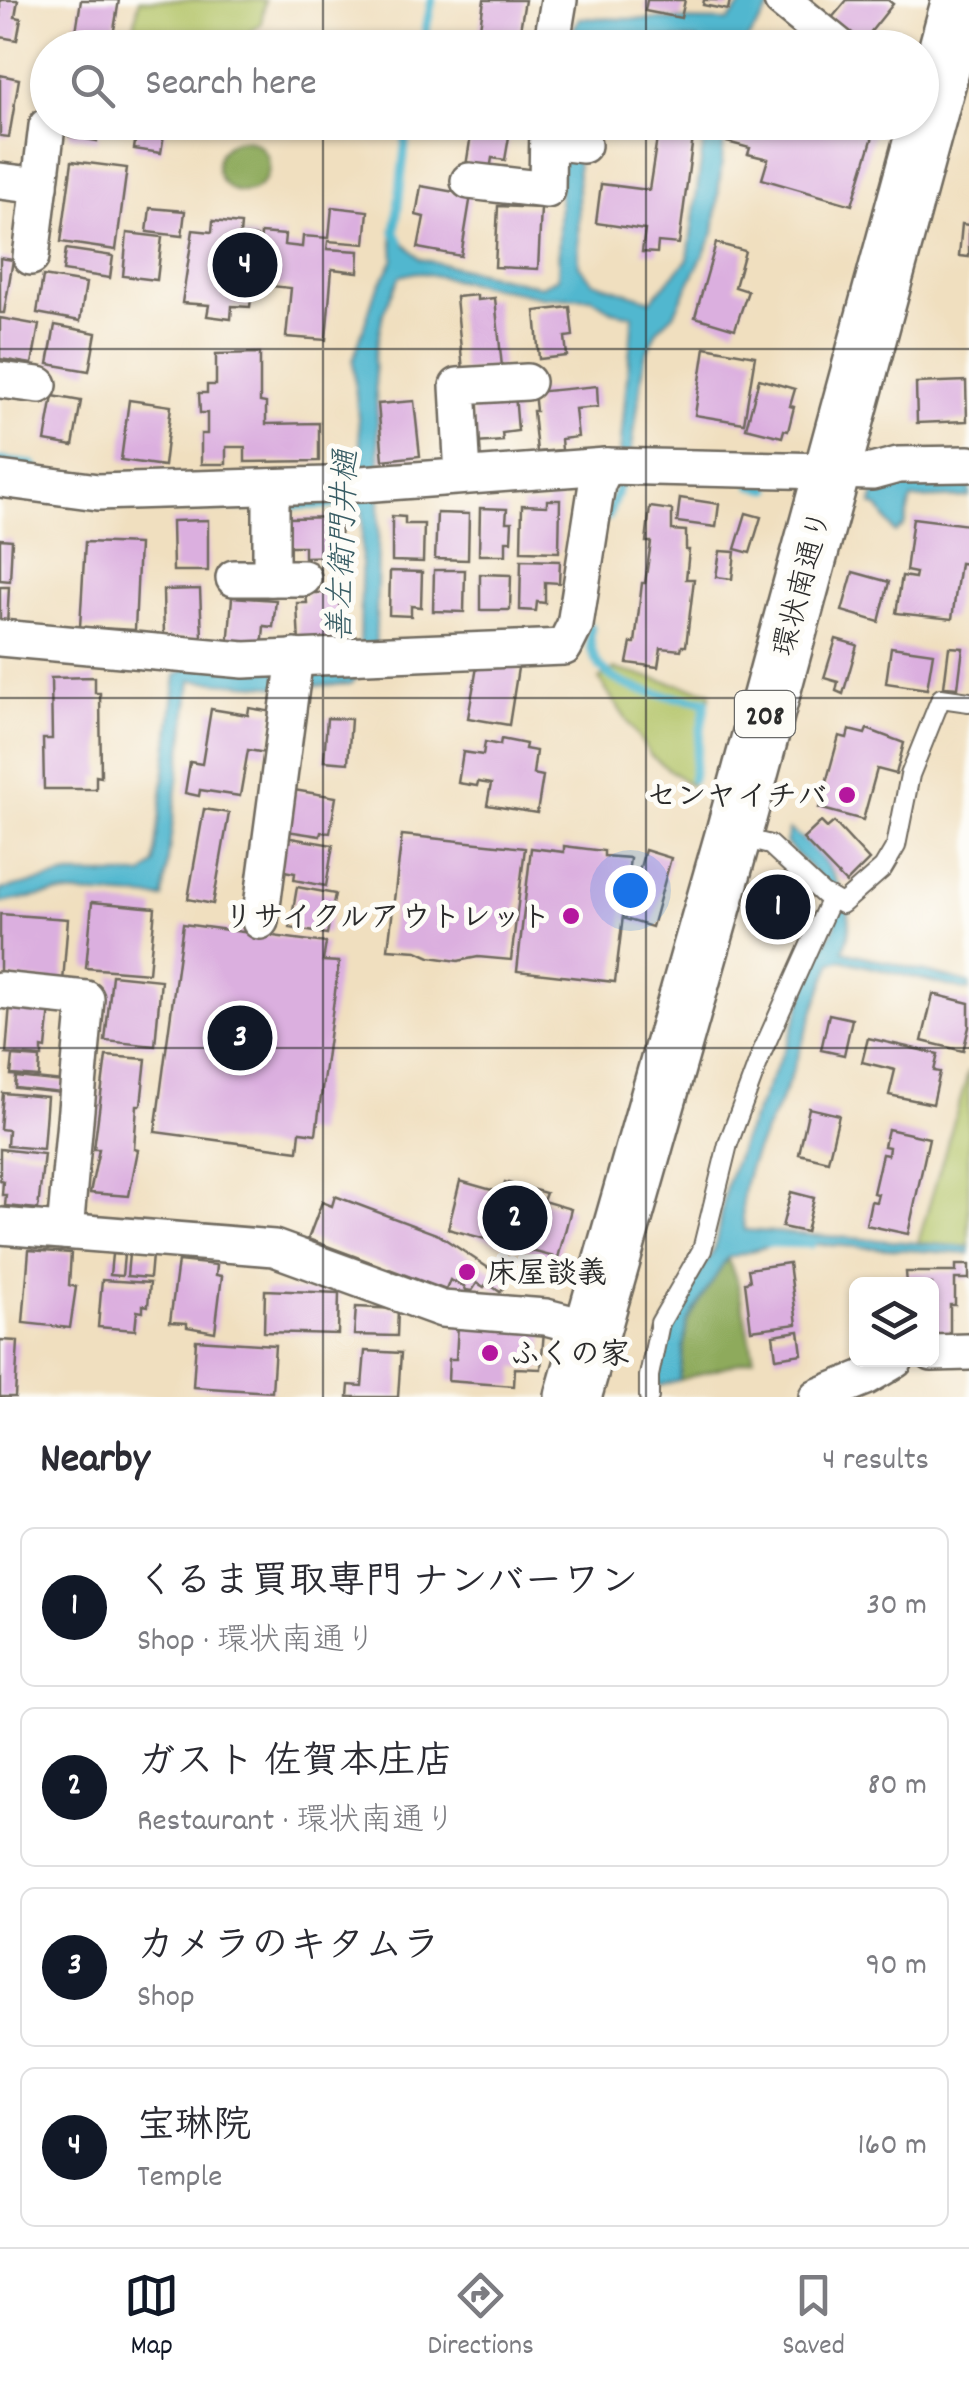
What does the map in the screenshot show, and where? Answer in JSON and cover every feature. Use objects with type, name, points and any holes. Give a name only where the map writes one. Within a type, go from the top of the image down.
[{"type":"highway","name":"環状南通り","points":[[939,84],[946,59]]},
{"type":"highway","name":"環状南通り","points":[[574,1397],[923,140]]},
{"type":"street","points":[[554,30],[559,0]]},
{"type":"street","points":[[782,0],[819,30]]},
{"type":"street","points":[[30,257],[45,140]]},
{"type":"street","points":[[468,181],[547,190],[558,140]]},
{"type":"street","points":[[0,180],[40,186]]},
{"type":"street","points":[[0,380],[39,386]]},
{"type":"street","points":[[464,476],[458,386],[527,382]]},
{"type":"street","points":[[30,483],[98,492],[271,500],[371,483],[617,466],[872,472],[898,465],[969,464]]},
{"type":"street","points":[[0,638],[244,660],[294,671],[365,655],[564,647],[575,625],[597,484],[617,466]]},
{"type":"street","points":[[234,578],[286,578],[271,500]]},
{"type":"street","points":[[260,921],[294,671]]},
{"type":"street","points":[[0,990],[86,999],[65,1232]]},
{"type":"street","points":[[0,1226],[274,1248],[442,1309],[546,1317],[592,1329]]},
{"type":"street","points":[[939,1354],[969,1352]]},
{"type":"street","points":[[816,1397],[882,1367]]},
{"type":"lane","points":[[733,836],[770,846],[842,904],[883,868],[896,846],[910,775],[941,698],[969,702]]},
{"type":"lane","points":[[649,1397],[649,1376],[660,1323],[702,1250],[735,1125],[762,1052],[831,898]]},
{"type":"green space","points":[[139,0],[265,0],[261,24],[253,30],[134,30]]},
{"type":"green space","points":[[243,140],[261,148],[269,166],[261,184],[243,192],[225,184],[217,166],[225,148]]},
{"type":"green space","points":[[614,669],[711,692],[691,786],[651,756],[599,679]]},
{"type":"green space","points":[[969,1070],[969,1250],[917,1246]]},
{"type":"green space","points":[[727,1258],[737,1281],[754,1358],[679,1380],[687,1322]]},
{"type":"water","points":[[746,0],[776,0],[754,30],[573,30],[579,18],[728,21]]},
{"type":"water","points":[[561,140],[577,140],[579,266],[593,282],[651,300],[688,259],[704,140],[724,140],[714,233],[674,314],[657,330],[645,356],[631,455],[620,454],[633,315],[612,311],[592,298],[543,297],[417,272],[400,276],[383,313],[374,359],[380,473],[375,660],[350,684],[283,687],[191,680],[163,898],[58,893],[0,903],[0,890],[69,875],[143,875],[154,865],[176,675],[190,666],[360,645],[363,473],[353,361],[374,295],[394,259],[392,230],[420,259],[541,286],[558,278]]},
{"type":"water","points":[[900,474],[969,475],[969,497],[911,499],[904,526],[895,533],[879,508],[872,505],[874,491]]},
{"type":"water","points":[[789,830],[822,859],[839,886],[849,914],[843,951],[969,983],[969,991],[842,960],[832,962],[790,1078],[748,1170],[742,1209],[745,1230],[969,1247],[969,1254],[782,1242],[727,1258],[687,1322],[679,1380],[659,1386],[653,1374],[662,1327],[715,1248],[726,1186],[743,1139],[789,1039],[816,960],[836,924],[830,888],[786,843]]},
{"type":"building","points":[[0,0],[18,0],[15,17],[21,18],[17,40],[0,37]]},
{"type":"building","points":[[81,0],[119,0],[114,30],[76,30]]},
{"type":"building","points":[[484,0],[525,0],[520,30],[480,30]]},
{"type":"building","points":[[647,0],[685,0],[681,18],[645,11]]},
{"type":"building","points":[[704,0],[730,0],[728,10],[703,5]]},
{"type":"building","points":[[847,0],[888,0],[893,4],[872,30],[844,30],[831,19]]},
{"type":"building","points":[[0,75],[19,79],[9,137],[0,136]]},
{"type":"building","points":[[135,140],[163,140],[161,153],[134,149]]},
{"type":"building","points":[[470,140],[508,140],[505,160],[492,158],[490,170],[466,166]]},
{"type":"building","points":[[657,140],[693,140],[679,244],[658,242],[657,253],[642,252],[645,230],[596,223],[601,184],[649,190]]},
{"type":"building","points":[[872,140],[852,205],[762,179],[768,159],[748,154],[750,148],[727,142]]},
{"type":"building","points":[[72,161],[127,168],[116,250],[61,242]]},
{"type":"building","points":[[421,186],[471,195],[461,256],[418,248],[424,217],[416,215]]},
{"type":"building","points":[[498,206],[541,208],[538,269],[495,267]]},
{"type":"building","points":[[332,207],[368,211],[365,244],[328,241],[327,249],[359,251],[358,272],[332,269],[326,340],[286,337],[291,288],[253,284],[250,307],[232,306],[231,319],[207,316],[209,305],[182,303],[193,230],[212,232],[213,221],[241,224],[240,235],[257,237],[256,248],[260,248],[261,233],[285,235],[284,245],[302,247],[303,236],[329,238]]},
{"type":"building","points":[[150,208],[185,211],[182,236],[147,232]]},
{"type":"building","points":[[962,224],[969,225],[969,257],[959,256]]},
{"type":"building","points":[[127,233],[162,237],[157,280],[123,276]]},
{"type":"building","points":[[716,243],[745,251],[735,287],[748,291],[735,329],[695,317]]},
{"type":"building","points":[[66,249],[113,256],[110,278],[63,271]]},
{"type":"building","points":[[0,258],[13,260],[4,313],[0,313]]},
{"type":"building","points":[[43,276],[86,283],[80,321],[37,313]]},
{"type":"building","points":[[477,295],[477,300],[495,298],[502,367],[463,371],[456,297]]},
{"type":"building","points":[[570,307],[573,336],[565,337],[567,356],[539,359],[535,311]]},
{"type":"building","points":[[0,318],[39,325],[32,364],[0,359]]},
{"type":"building","points":[[55,325],[96,333],[89,371],[48,364]]},
{"type":"building","points":[[705,347],[755,356],[744,423],[695,415]]},
{"type":"building","points":[[260,353],[260,402],[266,403],[266,424],[319,423],[319,461],[245,462],[245,447],[226,447],[226,464],[201,464],[201,434],[207,434],[207,413],[200,413],[199,393],[207,393],[207,385],[216,385],[216,354]]},
{"type":"building","points":[[759,379],[795,389],[788,431],[784,430],[782,437],[746,428]]},
{"type":"building","points":[[966,381],[967,421],[917,423],[916,383]]},
{"type":"building","points":[[597,386],[598,407],[575,409],[578,437],[561,439],[562,450],[537,452],[534,392]]},
{"type":"building","points":[[515,394],[518,431],[502,433],[503,441],[476,443],[472,398]]},
{"type":"building","points":[[53,396],[81,401],[73,446],[45,441]]},
{"type":"building","points":[[129,400],[171,406],[164,466],[121,460]]},
{"type":"building","points":[[414,401],[420,456],[383,460],[378,404]]},
{"type":"building","points":[[680,498],[719,504],[716,527],[677,522]]},
{"type":"building","points":[[547,500],[560,500],[559,552],[521,551],[522,505],[547,506]]},
{"type":"building","points":[[650,507],[672,510],[672,530],[686,531],[686,579],[694,579],[686,646],[681,650],[661,648],[658,667],[627,663],[631,643],[635,643],[645,583],[651,542],[646,542]]},
{"type":"building","points":[[480,508],[507,509],[506,522],[512,522],[506,555],[479,555]]},
{"type":"building","points":[[437,513],[469,514],[468,560],[435,559]]},
{"type":"building","points":[[746,513],[761,517],[750,553],[735,549]]},
{"type":"building","points":[[392,516],[405,517],[405,524],[424,524],[423,562],[392,561]]},
{"type":"building","points":[[340,517],[341,556],[304,557],[304,546],[288,546],[287,518]]},
{"type":"building","points":[[913,518],[969,525],[969,564],[960,563],[952,619],[896,613],[902,576],[915,578],[916,573],[906,571]]},
{"type":"building","points":[[208,520],[208,571],[173,571],[172,521]]},
{"type":"building","points":[[0,539],[12,540],[10,581],[0,580]]},
{"type":"building","points":[[85,542],[139,544],[135,630],[80,627]]},
{"type":"building","points":[[720,551],[735,552],[732,579],[716,577]]},
{"type":"building","points":[[521,560],[560,561],[559,583],[545,582],[545,603],[537,602],[536,611],[520,610]]},
{"type":"building","points":[[434,570],[465,570],[464,612],[433,611]]},
{"type":"building","points":[[390,571],[422,572],[421,607],[411,606],[411,616],[389,615]]},
{"type":"building","points":[[853,572],[889,582],[879,622],[842,611]]},
{"type":"building","points":[[480,574],[511,575],[510,610],[480,610]]},
{"type":"building","points":[[0,587],[9,587],[7,626],[0,626]]},
{"type":"building","points":[[200,589],[202,637],[164,638],[163,590]]},
{"type":"building","points":[[306,593],[339,593],[341,644],[299,645],[297,603],[307,603]]},
{"type":"building","points":[[232,597],[276,600],[273,627],[264,626],[262,651],[228,648]]},
{"type":"building","points":[[836,639],[857,645],[843,694],[836,691],[838,682],[824,678]]},
{"type":"building","points":[[891,647],[933,653],[927,689],[886,683]]},
{"type":"building","points":[[949,647],[963,648],[958,688],[944,687]]},
{"type":"building","points":[[478,661],[518,668],[509,725],[468,718]]},
{"type":"building","points":[[95,677],[95,693],[100,693],[101,777],[96,776],[96,789],[44,789],[43,739],[52,739],[51,678]]},
{"type":"building","points":[[249,708],[273,712],[266,753],[248,750],[240,796],[200,790],[199,796],[185,793],[190,762],[202,764],[211,709],[248,715]]},
{"type":"building","points":[[327,718],[351,719],[348,763],[324,761]]},
{"type":"building","points":[[867,729],[904,743],[896,774],[877,769],[863,820],[819,808],[839,736],[847,738],[849,730],[865,734]]},
{"type":"building","points":[[501,739],[526,744],[525,749],[536,751],[533,774],[543,776],[537,813],[487,805],[491,784],[458,783],[463,752],[483,755],[485,742],[500,745]]},
{"type":"building","points":[[294,790],[336,797],[330,833],[321,832],[320,836],[287,831]]},
{"type":"building","points":[[204,809],[229,813],[213,904],[188,899]]},
{"type":"building","points":[[821,822],[827,828],[834,822],[869,860],[846,883],[803,839]]},
{"type":"building","points":[[402,835],[525,848],[511,960],[478,957],[458,961],[388,949]]},
{"type":"building","points":[[285,837],[333,845],[326,886],[294,880],[295,873],[279,870]]},
{"type":"building","points":[[564,846],[630,858],[615,982],[517,971],[531,848],[564,852]]},
{"type":"building","points":[[645,850],[671,858],[652,927],[625,919]]},
{"type":"building","points":[[772,881],[798,887],[786,935],[759,928]]},
{"type":"building","points":[[297,887],[335,894],[327,934],[290,928]]},
{"type":"building","points":[[92,902],[155,908],[149,973],[86,968]]},
{"type":"building","points":[[0,914],[68,919],[63,982],[0,977]]},
{"type":"building","points":[[183,924],[326,943],[323,961],[339,962],[316,1134],[300,1132],[298,1151],[155,1132]]},
{"type":"building","points":[[112,975],[161,980],[155,1046],[105,1041]]},
{"type":"building","points":[[933,994],[969,1003],[963,1051],[922,1041]]},
{"type":"building","points":[[10,1004],[50,1007],[42,1057],[6,1054]]},
{"type":"building","points":[[829,1014],[852,1019],[844,1055],[821,1050]]},
{"type":"building","points":[[868,1038],[938,1054],[934,1071],[940,1072],[933,1104],[889,1095],[895,1070],[862,1062]]},
{"type":"building","points":[[13,1056],[40,1058],[39,1077],[11,1075]]},
{"type":"building","points":[[106,1056],[146,1059],[141,1105],[137,1105],[134,1149],[138,1150],[129,1196],[90,1193],[99,1149],[94,1149]]},
{"type":"building","points":[[16,1077],[64,1082],[62,1093],[15,1088]]},
{"type":"building","points":[[3,1093],[47,1097],[43,1149],[7,1146],[8,1130],[0,1129]]},
{"type":"building","points":[[809,1108],[839,1115],[828,1161],[799,1154]]},
{"type":"building","points":[[888,1129],[929,1138],[908,1234],[866,1225],[871,1201],[876,1202],[878,1194],[873,1193],[882,1154],[888,1155],[889,1147],[884,1146]]},
{"type":"building","points":[[0,1149],[44,1154],[38,1209],[5,1206]]},
{"type":"building","points":[[460,1181],[502,1193],[505,1182],[546,1193],[543,1201],[571,1209],[558,1258],[448,1229]]},
{"type":"building","points":[[791,1192],[814,1198],[806,1232],[782,1227]]},
{"type":"building","points":[[335,1196],[439,1235],[508,1281],[500,1292],[487,1283],[484,1287],[477,1283],[472,1291],[466,1290],[450,1280],[446,1290],[308,1239],[322,1202],[332,1206]]},
{"type":"building","points":[[29,1250],[71,1253],[69,1285],[76,1287],[70,1328],[23,1323]]},
{"type":"building","points":[[112,1254],[124,1255],[122,1276],[110,1275]]},
{"type":"building","points":[[129,1254],[152,1255],[150,1278],[127,1276]]},
{"type":"building","points":[[178,1261],[217,1265],[216,1275],[222,1276],[215,1332],[170,1322]]},
{"type":"building","points":[[789,1263],[797,1324],[751,1330],[745,1282],[750,1281],[748,1269]]},
{"type":"building","points":[[956,1265],[969,1265],[969,1279],[955,1279],[950,1344],[939,1344],[939,1277],[906,1277],[906,1272],[956,1272]]},
{"type":"building","points":[[102,1280],[150,1283],[148,1306],[143,1305],[143,1312],[137,1311],[135,1330],[98,1327]]},
{"type":"building","points":[[265,1290],[339,1293],[338,1334],[264,1332]]},
{"type":"building","points":[[356,1307],[398,1309],[397,1336],[354,1335]]},
{"type":"building","points":[[458,1324],[544,1330],[541,1369],[515,1368],[514,1386],[448,1381],[449,1359],[456,1359]]},
{"type":"building","points":[[799,1331],[802,1354],[776,1358],[773,1335]]},
{"type":"building","points":[[0,1340],[18,1341],[15,1397],[0,1397]]},
{"type":"building","points":[[196,1340],[275,1345],[272,1392],[193,1387]]},
{"type":"building","points":[[365,1351],[401,1353],[398,1397],[348,1397],[349,1385],[362,1386]]},
{"type":"waterway","points":[[426,30],[432,0]]},
{"type":"waterway","points":[[400,243],[395,232],[406,140]]},
{"type":"waterway","points":[[0,461],[33,465],[38,472]]},
{"type":"waterway","points":[[608,517],[623,476]]},
{"type":"waterway","points":[[752,485],[769,489]]},
{"type":"waterway","name":"善左衛門井樋","points":[[278,506],[372,504]]},
{"type":"waterway","points":[[173,507],[263,506]]},
{"type":"waterway","points":[[591,627],[591,648],[598,664],[611,677],[647,692],[706,701],[692,779]]},
{"type":"waterway","points":[[767,1243],[811,1244]]},
{"type":"place","name":"宝琳院","points":[[245,265]]},
{"type":"place","name":"センヤイチバ","points":[[847,795]]},
{"type":"place","name":"くるま買取専門 ナンバーワン","points":[[778,907]]},
{"type":"place","name":"リサイクルアウトレット","points":[[571,916]]},
{"type":"place","name":"カメラのキタムラ","points":[[240,1038]]},
{"type":"place","name":"ガスト 佐賀本庄店","points":[[515,1218]]},
{"type":"place","name":"床屋談義","points":[[467,1272]]},
{"type":"place","name":"ふくの家","points":[[490,1353]]}]
